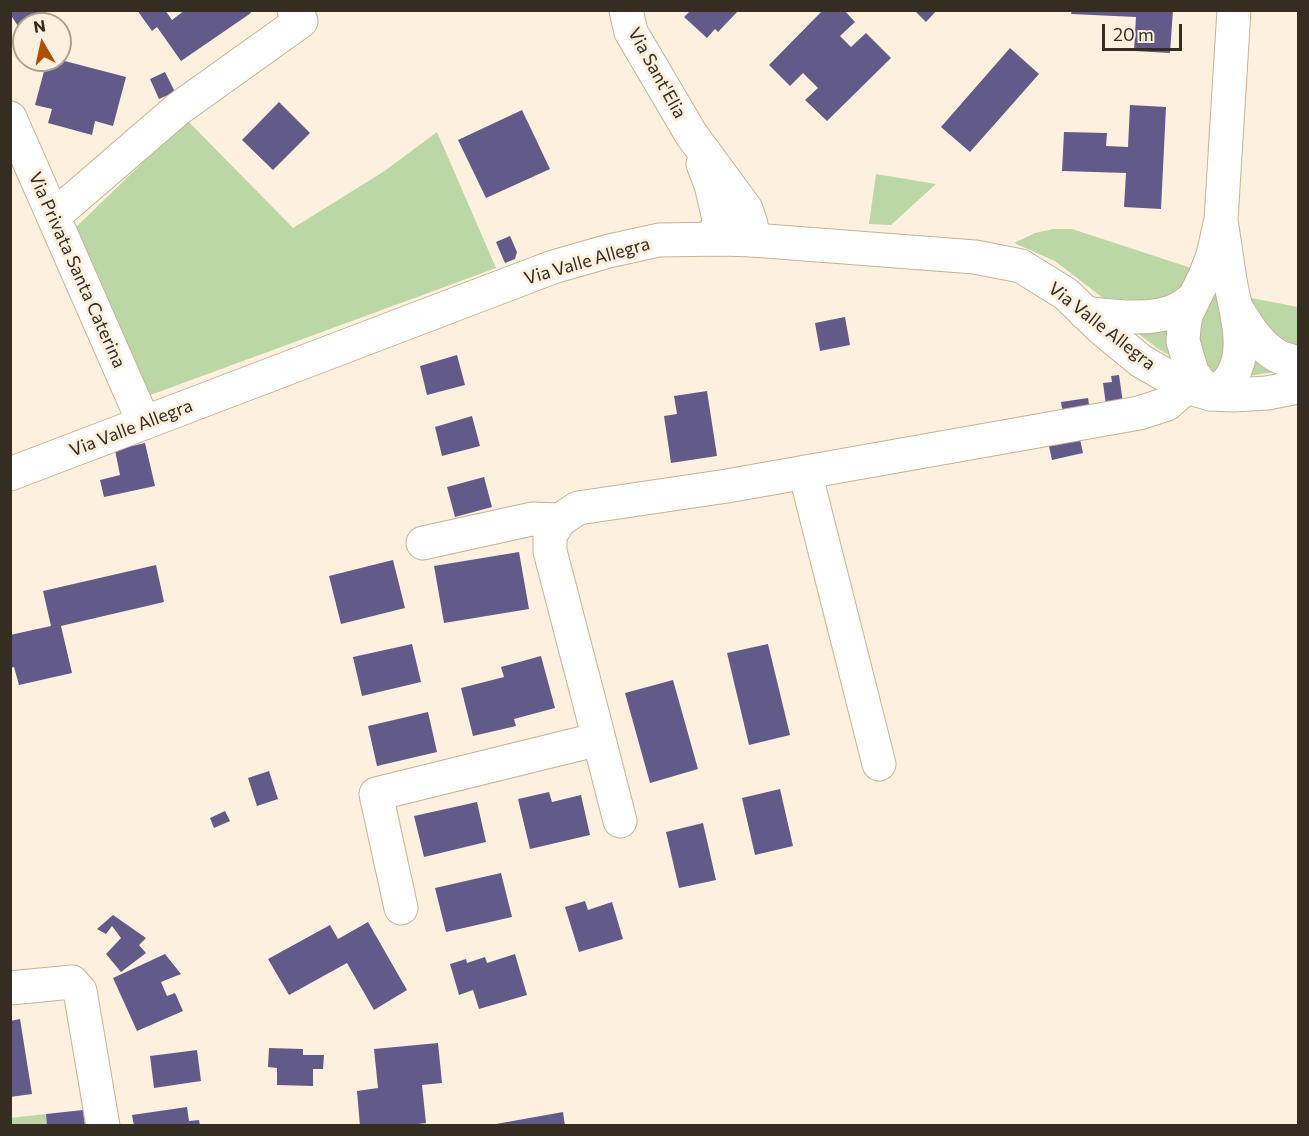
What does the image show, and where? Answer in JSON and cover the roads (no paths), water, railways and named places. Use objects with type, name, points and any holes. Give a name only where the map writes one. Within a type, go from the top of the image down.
[{"type":"street","points":[[54,216],[178,109],[301,21],[294,10]]},
{"type":"street","name":"Via Sant'Elia","points":[[626,10],[631,32],[691,134]]},
{"type":"street","points":[[1199,391],[1199,382],[1192,372],[1183,341],[1184,327],[1186,315],[1213,255],[1221,220],[1234,10]]},
{"type":"street","name":"Via Privata Santa Caterina","points":[[10,118],[144,423]]},
{"type":"street","points":[[691,134],[711,185],[717,208],[719,219],[716,239]]},
{"type":"street","points":[[691,134],[746,209],[753,240]]},
{"type":"street","points":[[620,821],[550,552],[550,535],[560,520],[578,508],[727,486],[1139,413],[1199,391],[1225,386],[1233,375],[1238,361],[1240,343],[1221,220]]},
{"type":"street","name":"Via Valle Allegra","points":[[10,474],[553,267],[609,251],[660,240],[753,240],[975,257],[1021,266],[1066,294],[1101,328],[1141,361],[1199,391],[1233,395],[1267,393],[1299,387]]},
{"type":"street","points":[[1085,313],[1143,317],[1177,310],[1194,298]]},
{"type":"street","points":[[1236,309],[1265,347],[1279,356],[1299,363]]},
{"type":"street","points":[[805,472],[879,764]]},
{"type":"street","points":[[423,543],[531,519],[560,520]]},
{"type":"street","points":[[401,908],[376,794],[599,739]]},
{"type":"street","points":[[10,988],[72,982],[80,991],[103,1125]]}]
